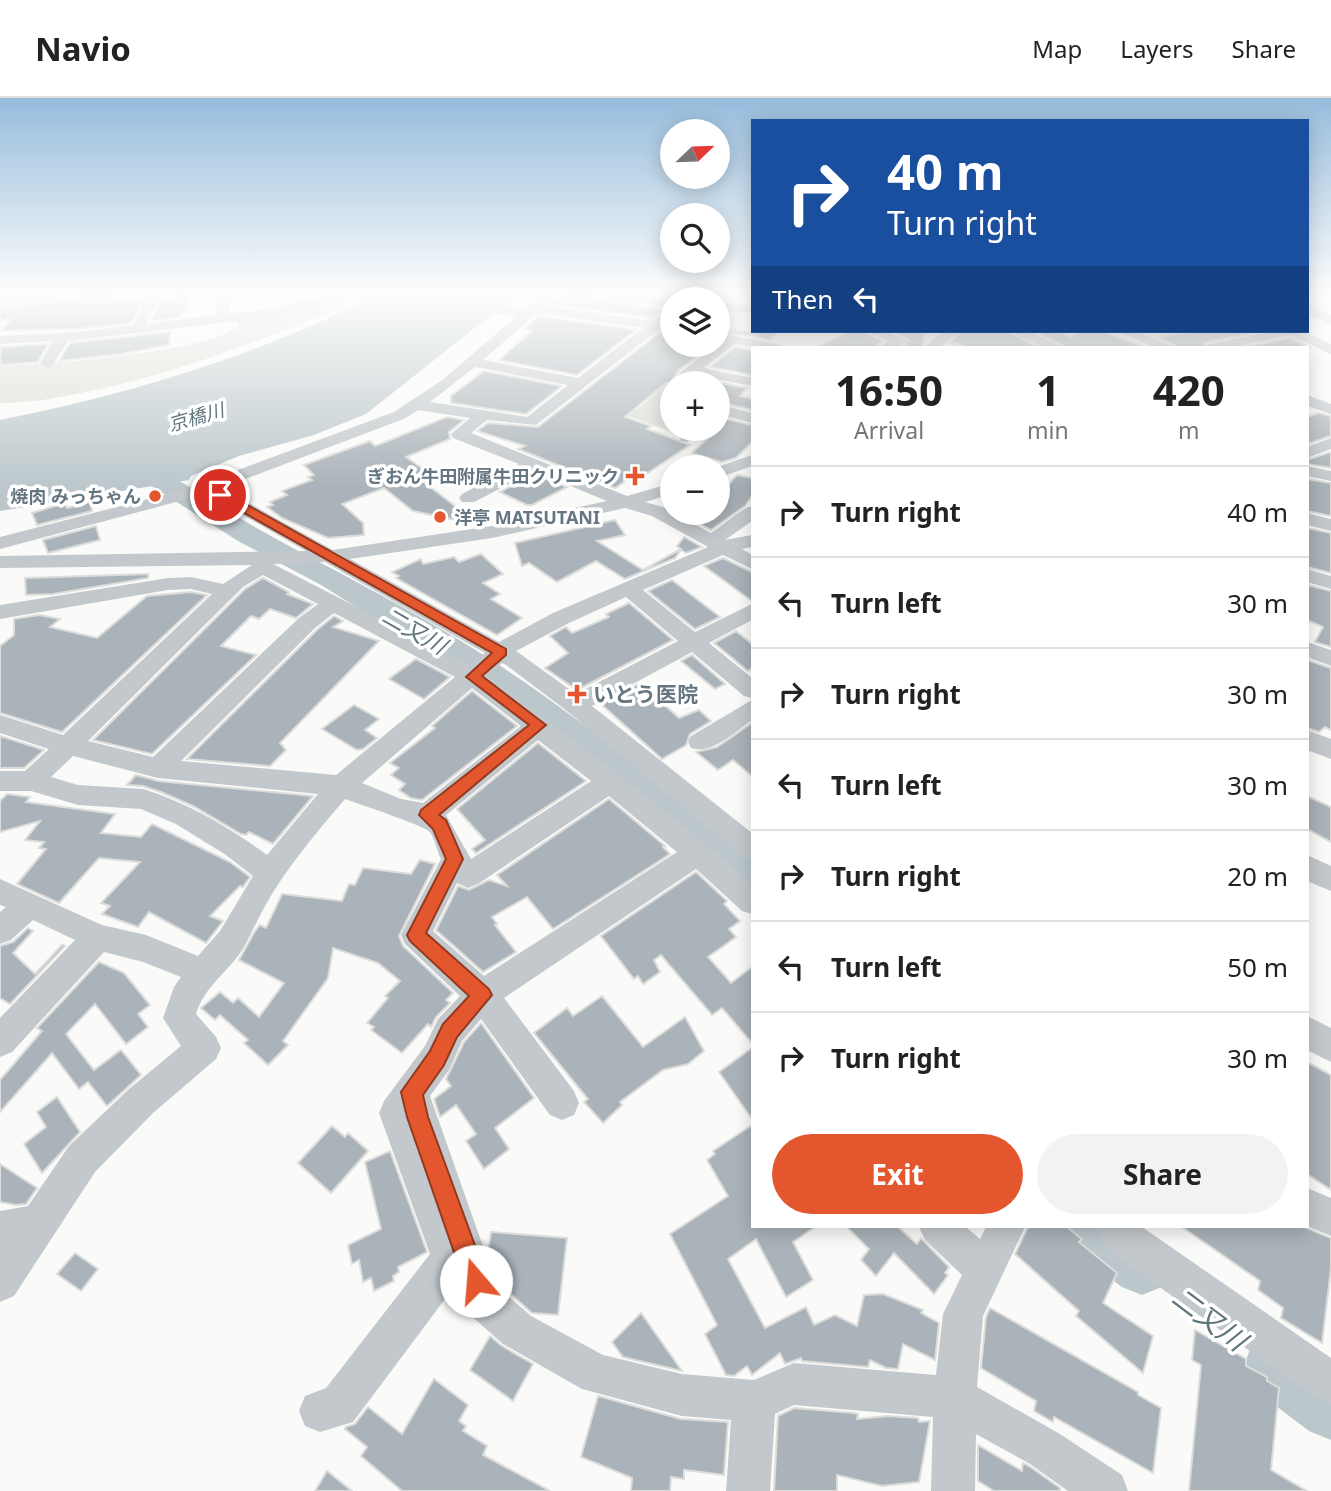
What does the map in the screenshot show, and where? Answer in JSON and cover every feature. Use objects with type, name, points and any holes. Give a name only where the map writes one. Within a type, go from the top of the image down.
[{"type":"street","points":[[47,363],[49,358]]},
{"type":"street","points":[[0,543],[190,493],[378,424],[417,405],[476,358]]},
{"type":"street","points":[[417,405],[530,422],[613,358]]},
{"type":"street","points":[[692,370],[704,358]]},
{"type":"street","points":[[471,362],[581,383]]},
{"type":"street","points":[[692,370],[751,382]]},
{"type":"street","points":[[1309,401],[1331,409]]},
{"type":"street","points":[[730,412],[751,418]]},
{"type":"street","points":[[483,416],[459,434],[626,502],[659,512],[719,543],[751,563]]},
{"type":"street","points":[[1309,439],[1329,444]]},
{"type":"street","points":[[1309,452],[1329,444]]},
{"type":"street","points":[[730,468],[751,460]]},
{"type":"street","points":[[468,498],[533,464]]},
{"type":"street","points":[[1309,471],[1331,476]]},
{"type":"street","points":[[0,562],[265,562],[327,556],[492,532],[626,502],[660,492]]},
{"type":"street","points":[[190,493],[327,556],[487,664],[539,725],[698,853],[751,901]]},
{"type":"street","points":[[0,1282],[36,1224],[82,1159],[141,1101],[204,1048],[179,1018],[185,998],[203,972],[231,941],[290,844],[341,786],[510,644],[561,618],[629,589],[719,543],[751,511]]},
{"type":"street","points":[[1309,520],[1331,525]]},
{"type":"street","points":[[719,543],[751,541]]},
{"type":"street","points":[[31,781],[227,591],[265,562]]},
{"type":"street","points":[[265,562],[333,603],[487,664],[575,705],[751,847]]},
{"type":"street","points":[[1309,576],[1331,583]]},
{"type":"street","points":[[0,612],[168,584],[191,583],[227,591]]},
{"type":"street","points":[[629,589],[751,689]]},
{"type":"street","points":[[158,768],[307,623],[333,603]]},
{"type":"street","points":[[575,705],[751,612]]},
{"type":"street","points":[[1309,650],[1331,659]]},
{"type":"street","points":[[700,742],[751,710]]},
{"type":"street","points":[[0,724],[67,745],[158,768],[341,786],[398,809],[427,815],[440,825],[455,859],[468,876],[610,782]]},
{"type":"street","points":[[427,815],[539,725]]},
{"type":"street","points":[[1309,740],[1331,750]]},
{"type":"street","points":[[0,781],[31,781],[78,795],[142,799],[195,822],[236,847],[270,873]]},
{"type":"street","points":[[320,1411],[338,1407],[451,1258],[396,1113],[437,1058],[450,1030],[482,995],[698,853]]},
{"type":"street","points":[[455,859],[416,935],[482,995],[562,1103]]},
{"type":"street","points":[[1309,868],[1331,879]]},
{"type":"street","points":[[0,891],[98,937],[146,949],[203,972]]},
{"type":"street","points":[[0,931],[29,905]]},
{"type":"street","points":[[0,1041],[98,937]]},
{"type":"street","points":[[1309,1033],[1331,1046]]},
{"type":"street","points":[[412,1092],[418,1117],[482,1299],[517,1330],[597,1374],[682,1395],[754,1401],[794,1384],[955,1398],[1045,1449],[1106,1491]]},
{"type":"street","points":[[1309,1208],[1331,1217]]},
{"type":"street","points":[[0,1230],[36,1224]]},
{"type":"street","points":[[939,1228],[985,1270]]},
{"type":"street","points":[[953,1491],[955,1398],[963,1314],[1006,1228]]},
{"type":"street","points":[[1115,1228],[1130,1243],[1331,1383]]},
{"type":"street","points":[[748,1491],[754,1401]]},
{"type":"shaded area","points":[[207,358],[100,389],[63,397],[0,403],[0,366],[87,360]]},
{"type":"shaded area","points":[[656,375],[660,376],[660,428],[622,414],[601,401],[636,410],[659,391],[642,385]]},
{"type":"water","name":"京橋川","points":[[229,358],[437,358],[366,414],[314,435],[239,456],[191,476],[189,480],[0,511],[0,420],[98,398]]},
{"type":"building","points":[[0,358],[40,358],[38,362],[0,365]]},
{"type":"building","points":[[61,358],[86,358],[59,361]]},
{"type":"building","points":[[501,358],[599,358],[577,375],[499,360]]},
{"type":"building","points":[[627,358],[695,358],[678,371],[660,371],[660,388],[625,417],[651,426],[647,429],[660,434],[660,441],[679,441],[690,445],[675,455],[660,455],[660,465],[634,482],[628,479],[615,488],[518,449],[525,446],[477,431],[488,423],[538,427]]},
{"type":"building","points":[[722,358],[751,358],[751,375],[710,367]]},
{"type":"building","points":[[484,371],[562,386],[526,414],[451,403],[451,396]]},
{"type":"building","points":[[730,385],[747,388],[740,396],[751,399],[751,410],[730,405]]},
{"type":"building","points":[[1319,413],[1331,416],[1331,436],[1309,443],[1309,416]]},
{"type":"building","points":[[447,417],[464,420],[449,432],[450,439],[406,457],[426,471],[427,473],[417,477],[480,525],[413,511],[384,488],[342,504],[363,523],[364,535],[328,538],[282,518],[267,507],[273,505],[270,502],[287,495],[282,491],[312,480],[308,477],[314,475],[304,465],[370,441],[375,446]]},
{"type":"building","points":[[730,420],[751,425],[751,443],[736,458],[730,460],[730,455],[692,453],[705,441],[730,441]]},
{"type":"building","points":[[1331,452],[1331,468],[1309,464],[1309,459]]},
{"type":"building","points":[[534,474],[567,487],[532,505],[500,492]]},
{"type":"building","points":[[737,475],[751,478],[751,497],[745,506],[730,517],[730,483]]},
{"type":"building","points":[[1309,479],[1331,483],[1331,516],[1309,511]]},
{"type":"building","points":[[90,502],[92,511],[37,525],[32,513],[65,503],[67,508]]},
{"type":"building","points":[[615,520],[625,535],[597,541],[643,570],[681,549],[677,546],[684,537],[702,547],[686,553],[681,550],[675,558],[625,579],[596,561],[557,582],[529,563],[522,566],[515,543]]},
{"type":"building","points":[[702,525],[718,525],[711,530]]},
{"type":"building","points":[[96,526],[100,540],[48,553],[43,540]]},
{"type":"building","points":[[1309,528],[1331,533],[1331,573],[1309,568]]},
{"type":"building","points":[[481,554],[503,574],[483,583],[500,594],[491,599],[522,618],[497,635],[396,578],[399,576],[392,572],[421,559],[423,564],[454,557],[459,562]]},
{"type":"building","points":[[723,558],[751,572],[751,600],[704,566]]},
{"type":"building","points":[[148,574],[148,578],[53,594],[26,595],[25,578]]},
{"type":"building","points":[[263,578],[289,592],[287,594],[313,604],[296,618],[270,609],[259,619],[251,616],[221,646],[256,655],[152,754],[93,740],[245,589]]},
{"type":"building","points":[[672,580],[720,617],[695,629],[648,591]]},
{"type":"building","points":[[1309,586],[1331,591],[1331,647],[1315,642],[1323,627],[1309,621]]},
{"type":"building","points":[[191,592],[207,595],[62,732],[0,713],[0,646],[14,635],[14,619],[39,615],[60,619],[50,627],[97,638],[147,596]]},
{"type":"building","points":[[629,603],[673,640],[577,690],[545,668],[568,653],[550,636],[566,627],[572,633],[609,617],[606,614]]},
{"type":"building","points":[[334,616],[343,621],[333,627],[379,641],[280,743],[286,750],[270,766],[187,759],[317,630]]},
{"type":"building","points":[[736,631],[751,643],[751,669],[748,671],[714,643]]},
{"type":"building","points":[[692,655],[725,684],[715,689],[681,661]]},
{"type":"building","points":[[416,659],[450,677],[424,699],[389,679]]},
{"type":"building","points":[[1309,661],[1331,668],[1331,730],[1325,727],[1319,732],[1309,729]]},
{"type":"building","points":[[640,683],[679,718],[699,710],[711,721],[690,734],[686,745],[662,759],[601,704]]},
{"type":"building","points":[[472,691],[517,726],[422,800],[411,798],[399,790],[405,784],[391,775],[399,768],[390,763],[435,728],[432,726]]},
{"type":"building","points":[[354,705],[379,719],[365,730],[377,738],[363,749],[357,750],[322,729]]},
{"type":"building","points":[[751,724],[751,775],[733,760],[718,770],[696,752],[717,747]]},
{"type":"building","points":[[0,736],[44,750],[24,768],[0,768]]},
{"type":"building","points":[[538,743],[586,781],[476,853],[472,849],[485,840],[457,809]]},
{"type":"building","points":[[136,775],[158,781],[313,796],[273,844],[249,832],[246,835],[241,834],[193,806],[161,792],[143,786],[127,785]]},
{"type":"building","points":[[7,794],[30,797],[26,802],[115,814],[101,833],[141,837],[152,824],[230,862],[250,877],[243,887],[240,886],[210,916],[223,921],[206,943],[149,912],[138,927],[102,914],[110,906],[101,903],[140,862],[99,858],[59,903],[17,884],[46,849],[39,848],[44,842],[25,840],[40,821],[0,832],[0,801]]},
{"type":"building","points":[[1309,797],[1331,807],[1331,842],[1309,830]]},
{"type":"building","points":[[609,799],[665,846],[663,847],[670,854],[553,929],[527,897],[492,917],[516,952],[483,972],[436,930],[458,886],[469,890],[489,880],[507,886],[497,875]]},
{"type":"building","points":[[420,860],[435,864],[399,936],[403,946],[453,993],[446,1000],[450,1003],[436,1017],[431,1027],[428,1024],[402,1053],[371,1030],[374,1027],[367,1023],[388,998],[385,996],[400,981],[378,963],[333,948],[328,978],[283,1041],[288,1045],[268,1065],[244,1043],[248,1040],[220,1015],[215,1020],[201,1008],[220,992],[233,1003],[238,998],[259,1017],[284,983],[239,960],[260,925],[266,928],[282,894],[342,901],[349,884],[355,885],[363,868],[411,874]]},
{"type":"building","points":[[696,872],[727,901],[724,904],[740,921],[729,929],[736,937],[708,957],[731,983],[751,968],[751,1042],[722,1008],[712,1015],[661,955],[654,960],[660,972],[643,984],[638,976],[634,979],[601,936]]},
{"type":"building","points":[[28,928],[33,931],[13,953],[35,974],[62,945],[65,946],[10,1004],[0,998],[0,946],[13,942]]},
{"type":"building","points":[[99,962],[124,973],[150,1005],[138,1014],[148,1027],[126,1044],[95,1004],[66,1034],[94,1070],[121,1050],[141,1075],[107,1106],[88,1082],[79,1089],[52,1053],[0,1112],[0,1080],[42,1031],[37,1028]]},
{"type":"building","points":[[602,996],[643,1047],[685,1017],[704,1051],[688,1064],[663,1070],[620,1102],[622,1105],[603,1123],[584,1102],[588,1099],[534,1033],[567,1008],[573,1016]]},
{"type":"building","points":[[481,1023],[534,1098],[495,1128],[509,1149],[484,1169],[466,1141],[476,1134],[456,1105],[440,1117],[434,1099],[451,1086],[446,1079],[464,1042]]},
{"type":"building","points":[[751,1049],[751,1118],[719,1072]]},
{"type":"building","points":[[1309,1063],[1331,1075],[1331,1190],[1309,1175]]},
{"type":"building","points":[[57,1097],[80,1132],[42,1173],[24,1144],[46,1127],[37,1112]]},
{"type":"building","points":[[332,1126],[345,1137],[348,1133],[368,1151],[331,1193],[298,1163]]},
{"type":"building","points":[[751,1126],[751,1228],[814,1228],[793,1242],[813,1280],[786,1297],[756,1239],[728,1259],[765,1328],[806,1307],[814,1325],[835,1315],[857,1326],[864,1295],[883,1294],[923,1310],[921,1313],[939,1323],[935,1360],[903,1344],[898,1369],[886,1368],[870,1360],[868,1367],[802,1361],[801,1358],[785,1364],[780,1353],[752,1375],[747,1366],[734,1376],[726,1375],[705,1334],[717,1325],[670,1234],[728,1196],[707,1160],[715,1154],[713,1151]]},
{"type":"building","points":[[390,1151],[427,1252],[398,1267],[399,1272],[393,1276],[394,1281],[374,1291],[371,1278],[363,1282],[359,1260],[352,1264],[348,1245],[381,1229],[365,1162]]},
{"type":"building","points":[[0,1164],[37,1188],[26,1204],[0,1202]]},
{"type":"building","points":[[848,1228],[899,1228],[917,1244],[921,1238],[949,1267],[945,1273],[948,1275],[934,1294],[894,1253],[876,1276],[861,1260],[869,1249]]},
{"type":"building","points":[[1028,1228],[1068,1228],[1082,1239],[1079,1242],[1117,1273],[1103,1303],[1153,1336],[1143,1373],[1076,1316],[1079,1311],[1015,1254]]},
{"type":"building","points":[[1183,1228],[1307,1228],[1331,1238],[1331,1268],[1322,1343],[1281,1318],[1283,1308],[1258,1290],[1260,1281]]},
{"type":"building","points":[[491,1232],[567,1238],[558,1315],[532,1313],[499,1284],[488,1253]]},
{"type":"building","points":[[75,1253],[98,1269],[81,1291],[57,1274]]},
{"type":"building","points":[[990,1308],[1138,1392],[1138,1395],[1161,1408],[1153,1473],[1054,1417],[1053,1422],[1034,1411],[1036,1401],[981,1368],[986,1317]]},
{"type":"building","points":[[641,1313],[682,1371],[623,1357],[612,1342]]},
{"type":"building","points":[[1195,1330],[1246,1359],[1246,1366],[1267,1377],[1267,1381],[1279,1388],[1271,1470],[1307,1491],[1189,1491],[1201,1365],[1192,1360]]},
{"type":"building","points":[[490,1336],[533,1364],[513,1401],[470,1370]]},
{"type":"building","points":[[434,1379],[468,1405],[459,1421],[466,1426],[463,1431],[487,1446],[483,1455],[550,1491],[402,1491],[361,1456],[367,1447],[345,1429],[346,1427],[355,1424],[368,1407],[402,1434]]},
{"type":"building","points":[[598,1396],[681,1419],[728,1422],[724,1475],[684,1470],[684,1479],[671,1477],[670,1491],[631,1491],[632,1478],[581,1457]]},
{"type":"building","points":[[794,1408],[854,1413],[858,1414],[857,1419],[887,1416],[918,1418],[919,1422],[930,1421],[919,1482],[882,1486],[837,1475],[837,1491],[774,1491],[778,1416]]},
{"type":"building","points":[[978,1445],[1022,1471],[1023,1463],[1029,1466],[1060,1488],[1060,1491],[994,1491],[978,1481]]},
{"type":"building","points":[[327,1471],[352,1491],[315,1491]]},
{"type":"waterway","name":"二又川","points":[[119,464],[159,479],[248,535],[332,579],[470,662],[555,722],[641,789],[751,884]]},
{"type":"waterway","name":"二又川","points":[[1089,1228],[1142,1267]]},
{"type":"waterway","name":"二又川","points":[[1274,1366],[1331,1409]]},
{"type":"place","name":"ぎおん牛田附属牛田クリニック","points":[[635,476]]},
{"type":"place","name":"焼肉 みっちゃん","points":[[155,496]]},
{"type":"place","name":"洋亭 MATSUTANI","points":[[440,517]]},
{"type":"place","name":"いとう医院","points":[[577,694]]},
{"type":"route","points":[[220,495],[501,652],[473,677],[539,725],[427,815],[440,825],[455,859],[416,935],[482,995],[450,1030],[437,1058],[412,1092],[418,1117],[476,1281]]}]
